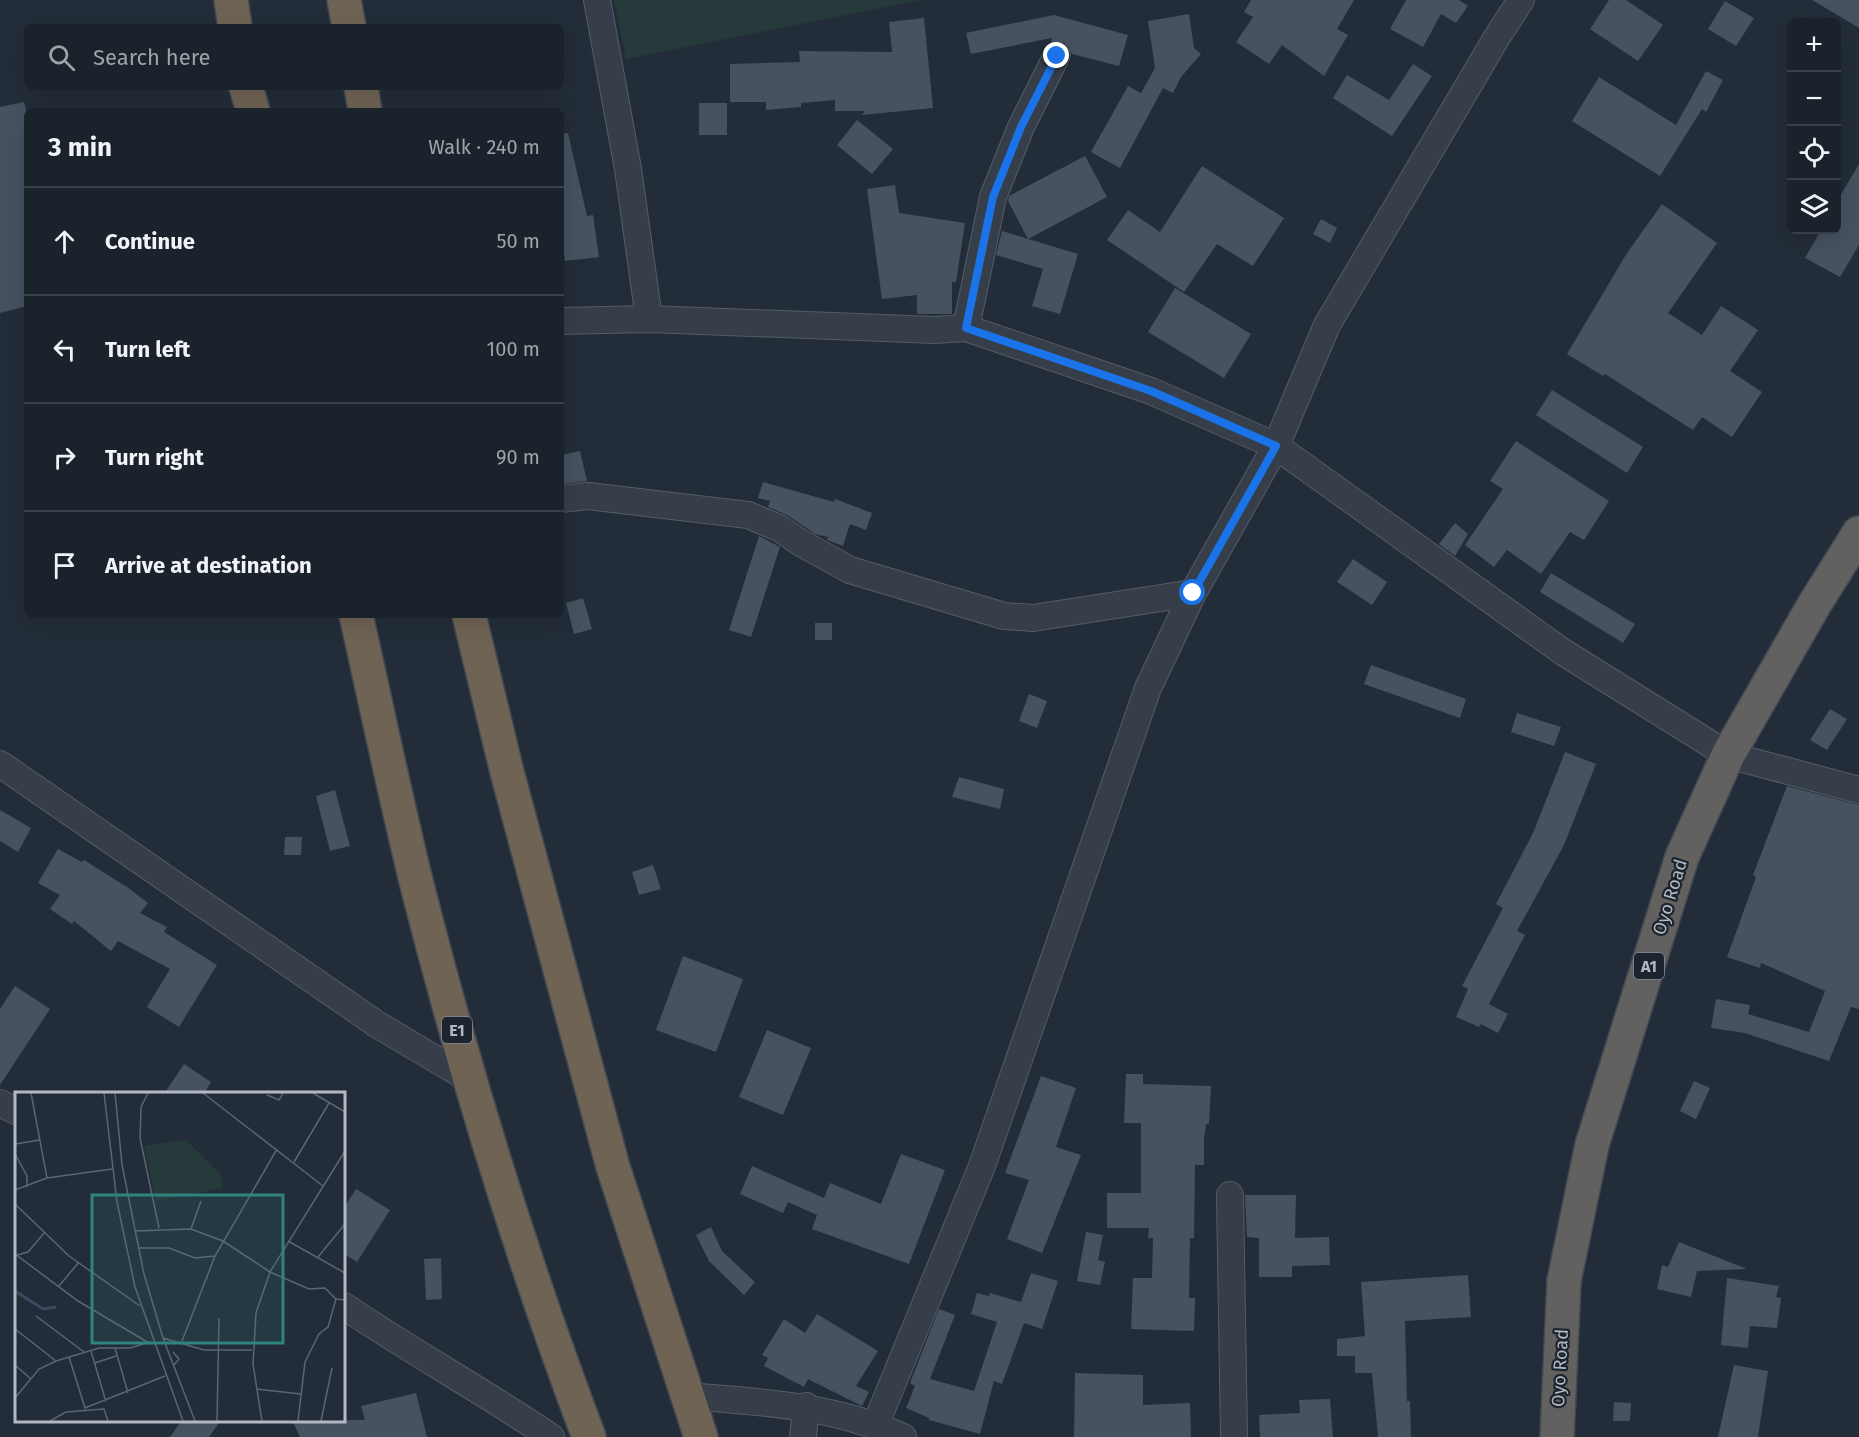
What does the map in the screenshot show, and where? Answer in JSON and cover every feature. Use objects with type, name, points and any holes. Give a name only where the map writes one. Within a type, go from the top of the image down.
[{"type":"highway","points":[[231,0],[235,24]]},
{"type":"highway","points":[[344,0],[348,24]]},
{"type":"highway","points":[[247,90],[251,108]]},
{"type":"highway","points":[[362,90],[364,108]]},
{"type":"highway","name":"Oyo Road","points":[[1557,1437],[1564,1281],[1592,1145],[1682,856],[1728,755],[1814,605],[1859,533]]},
{"type":"highway","name":"E1","points":[[357,618],[419,892],[471,1080],[577,1433]]},
{"type":"highway","points":[[470,618],[507,772],[610,1155],[701,1437]]},
{"type":"street","points":[[597,0],[628,170],[649,319]]},
{"type":"street","points":[[875,1426],[982,1166],[1148,688],[1193,593],[1276,446],[1327,326],[1521,0]]},
{"type":"street","points":[[966,328],[993,197],[1021,127],[1057,56]]},
{"type":"street","points":[[564,321],[649,319],[935,330],[966,328],[1151,391],[1276,446],[1563,652],[1728,755],[1859,790]]},
{"type":"street","points":[[564,499],[588,496],[748,515],[779,528],[850,570],[1004,616],[1033,618],[1193,593]]},
{"type":"street","points":[[0,764],[378,1025],[471,1080]]},
{"type":"street","points":[[0,1102],[15,1110]]},
{"type":"street","points":[[1230,1195],[1234,1437]]},
{"type":"street","points":[[345,1307],[407,1349],[489,1395],[551,1437]]},
{"type":"street","points":[[686,1396],[806,1407],[875,1426],[903,1437]]},
{"type":"street","points":[[803,1437],[806,1407]]},
{"type":"green space","points":[[614,0],[920,0],[626,59]]},
{"type":"building","points":[[1251,0],[1354,0],[1337,29],[1348,35],[1324,76],[1282,45],[1269,64],[1236,42],[1253,17],[1244,12]]},
{"type":"building","points":[[1406,0],[1459,0],[1468,6],[1456,23],[1441,14],[1423,47],[1390,29]]},
{"type":"building","points":[[1609,0],[1626,0],[1663,25],[1638,61],[1590,29]]},
{"type":"building","points":[[1812,0],[1859,0],[1859,28]]},
{"type":"building","points":[[1725,1],[1754,18],[1736,46],[1708,29]]},
{"type":"building","points":[[1189,14],[1194,48],[1201,54],[1181,77],[1173,93],[1163,88],[1120,168],[1091,152],[1128,86],[1141,93],[1155,68],[1148,21]]},
{"type":"building","points":[[1054,15],[1128,35],[1119,66],[1072,54],[1064,42],[1051,42],[1052,38],[971,54],[966,33]]},
{"type":"building","points":[[924,18],[933,108],[862,115],[865,111],[835,111],[835,100],[801,103],[801,107],[766,110],[766,102],[730,102],[730,64],[800,62],[799,51],[892,52],[889,22]]},
{"type":"building","points":[[1413,64],[1432,76],[1392,136],[1333,98],[1347,75],[1389,100]]},
{"type":"building","points":[[1706,71],[1723,80],[1706,112],[1702,109],[1660,176],[1572,121],[1599,77],[1676,125]]},
{"type":"building","points":[[24,102],[26,108],[24,307],[0,313],[0,107]]},
{"type":"building","points":[[699,103],[727,103],[727,135],[699,135]]},
{"type":"building","points":[[857,120],[893,149],[872,174],[837,145]]},
{"type":"building","points":[[568,133],[587,216],[593,215],[599,257],[565,261],[564,134]]},
{"type":"building","points":[[1085,156],[1107,197],[1028,239],[1008,201],[1009,196]]},
{"type":"building","points":[[1859,164],[1859,245],[1840,277],[1805,258],[1819,234],[1841,234],[1841,195]]},
{"type":"building","points":[[1202,166],[1284,218],[1253,266],[1217,244],[1184,292],[1107,240],[1128,210],[1160,232]]},
{"type":"building","points":[[895,185],[899,213],[965,223],[956,282],[952,282],[952,314],[917,314],[917,295],[882,299],[867,189]]},
{"type":"building","points":[[1662,204],[1717,243],[1668,313],[1702,335],[1721,306],[1758,330],[1730,371],[1762,392],[1732,437],[1702,417],[1693,430],[1605,374],[1603,376],[1567,354],[1627,253]]},
{"type":"building","points":[[1321,219],[1337,228],[1330,243],[1313,234]]},
{"type":"building","points":[[1002,231],[1078,254],[1060,314],[1032,306],[1043,269],[996,255]]},
{"type":"building","points":[[1175,288],[1251,334],[1224,378],[1148,332]]},
{"type":"building","points":[[1552,390],[1643,447],[1627,473],[1536,415]]},
{"type":"building","points":[[1516,441],[1609,501],[1584,540],[1570,532],[1541,574],[1507,550],[1494,567],[1465,545],[1503,489],[1490,481]]},
{"type":"building","points":[[580,451],[587,481],[564,484],[564,454]]},
{"type":"building","points":[[763,482],[834,502],[835,499],[872,513],[866,530],[850,524],[843,546],[827,540],[828,537],[815,534],[787,515],[768,507],[770,501],[758,498]]},
{"type":"building","points":[[1455,523],[1468,534],[1455,556],[1439,544]]},
{"type":"building","points":[[759,536],[780,547],[751,637],[729,630]]},
{"type":"building","points":[[1353,559],[1387,582],[1372,605],[1337,582]]},
{"type":"building","points":[[1551,573],[1635,624],[1623,643],[1540,592]]},
{"type":"building","points":[[583,598],[592,629],[574,634],[566,603]]},
{"type":"building","points":[[815,623],[832,623],[832,640],[815,640]]},
{"type":"building","points":[[1371,665],[1466,699],[1460,718],[1364,684]]},
{"type":"building","points":[[1029,694],[1047,701],[1037,728],[1019,721]]},
{"type":"building","points":[[1830,709],[1847,719],[1827,750],[1810,740]]},
{"type":"building","points":[[1517,713],[1561,727],[1554,746],[1511,732]]},
{"type":"building","points":[[1565,752],[1596,764],[1564,845],[1517,931],[1525,935],[1489,1004],[1508,1014],[1498,1033],[1481,1024],[1479,1027],[1456,1017],[1468,989],[1462,986],[1503,908],[1496,904],[1533,833]]},
{"type":"building","points":[[959,777],[1004,789],[1000,809],[952,797]]},
{"type":"building","points":[[1787,786],[1859,805],[1859,1009],[1851,1007],[1829,1061],[1745,1033],[1711,1028],[1716,999],[1750,1005],[1748,1014],[1809,1032],[1825,991],[1761,963],[1760,968],[1727,957],[1756,877],[1753,875]]},
{"type":"building","points":[[335,790],[350,846],[330,851],[316,796]]},
{"type":"building","points":[[0,810],[31,828],[18,852],[0,841]]},
{"type":"building","points":[[285,837],[302,837],[301,855],[284,855]]},
{"type":"building","points":[[58,849],[82,862],[84,860],[127,887],[148,903],[140,913],[167,927],[164,932],[217,965],[179,1027],[147,1007],[170,969],[118,941],[111,951],[74,921],[72,924],[50,909],[60,895],[38,883]]},
{"type":"building","points":[[653,865],[661,889],[639,895],[632,872]]},
{"type":"building","points":[[683,956],[743,979],[716,1052],[656,1030]]},
{"type":"building","points":[[15,986],[50,1009],[0,1085],[0,1009]]},
{"type":"building","points":[[767,1030],[811,1048],[783,1115],[739,1097]]},
{"type":"building","points":[[184,1064],[211,1082],[205,1092],[165,1092]]},
{"type":"building","points":[[1126,1074],[1143,1074],[1143,1084],[1211,1086],[1209,1124],[1206,1124],[1204,1139],[1204,1165],[1195,1165],[1194,1238],[1190,1238],[1189,1298],[1195,1298],[1194,1331],[1131,1329],[1133,1278],[1152,1278],[1153,1238],[1148,1238],[1149,1228],[1107,1228],[1107,1193],[1141,1193],[1141,1123],[1124,1123]]},
{"type":"building","points":[[1041,1076],[1076,1088],[1056,1147],[1081,1155],[1042,1253],[1007,1239],[1029,1180],[1005,1173]]},
{"type":"building","points":[[1694,1081],[1710,1088],[1696,1119],[1680,1111]]},
{"type":"building","points":[[901,1154],[945,1170],[909,1264],[812,1229],[817,1215],[788,1202],[783,1213],[740,1194],[752,1166],[824,1198],[830,1183],[881,1204]]},
{"type":"building","points":[[356,1189],[390,1210],[357,1262],[345,1255],[345,1206]]},
{"type":"building","points":[[1245,1195],[1296,1195],[1295,1238],[1329,1237],[1330,1265],[1292,1266],[1292,1277],[1259,1277],[1259,1238],[1247,1237]]},
{"type":"building","points":[[711,1227],[722,1251],[755,1282],[744,1295],[709,1261],[696,1235]]},
{"type":"building","points":[[1086,1232],[1103,1235],[1098,1260],[1105,1262],[1100,1285],[1077,1281]]},
{"type":"building","points":[[1679,1242],[1747,1269],[1697,1271],[1691,1297],[1657,1289],[1662,1265],[1668,1267]]},
{"type":"building","points":[[441,1258],[442,1299],[426,1300],[424,1259]]},
{"type":"building","points":[[1031,1273],[1058,1281],[1042,1329],[1024,1323],[1002,1384],[994,1381],[980,1434],[929,1420],[906,1408],[915,1386],[910,1383],[939,1309],[955,1315],[930,1379],[974,1391],[997,1322],[971,1314],[977,1293],[989,1296],[990,1293],[1021,1302]]},
{"type":"building","points":[[1468,1275],[1471,1317],[1405,1321],[1407,1401],[1410,1401],[1411,1437],[1378,1437],[1372,1373],[1355,1373],[1355,1356],[1337,1356],[1337,1339],[1365,1336],[1361,1282]]},
{"type":"building","points":[[1727,1278],[1779,1286],[1776,1297],[1781,1298],[1777,1328],[1750,1326],[1748,1348],[1721,1345]]},
{"type":"building","points":[[817,1314],[878,1351],[856,1386],[869,1392],[862,1406],[808,1379],[804,1387],[764,1366],[768,1358],[762,1355],[784,1319],[805,1333]]},
{"type":"building","points":[[1734,1365],[1768,1371],[1758,1437],[1718,1437]]},
{"type":"building","points":[[1075,1373],[1143,1375],[1143,1405],[1190,1403],[1191,1437],[1074,1437]]},
{"type":"building","points":[[416,1393],[427,1437],[300,1437],[293,1422],[365,1420],[361,1406]]},
{"type":"building","points":[[1330,1399],[1333,1437],[1260,1437],[1259,1415],[1300,1413],[1299,1400]]},
{"type":"building","points":[[1614,1402],[1631,1403],[1630,1421],[1613,1421]]},
{"type":"building","points":[[181,1422],[220,1422],[209,1437],[170,1437]]},
{"type":"route","points":[[1057,56],[1021,127],[993,197],[966,328],[1151,391],[1276,446],[1193,593]]}]
